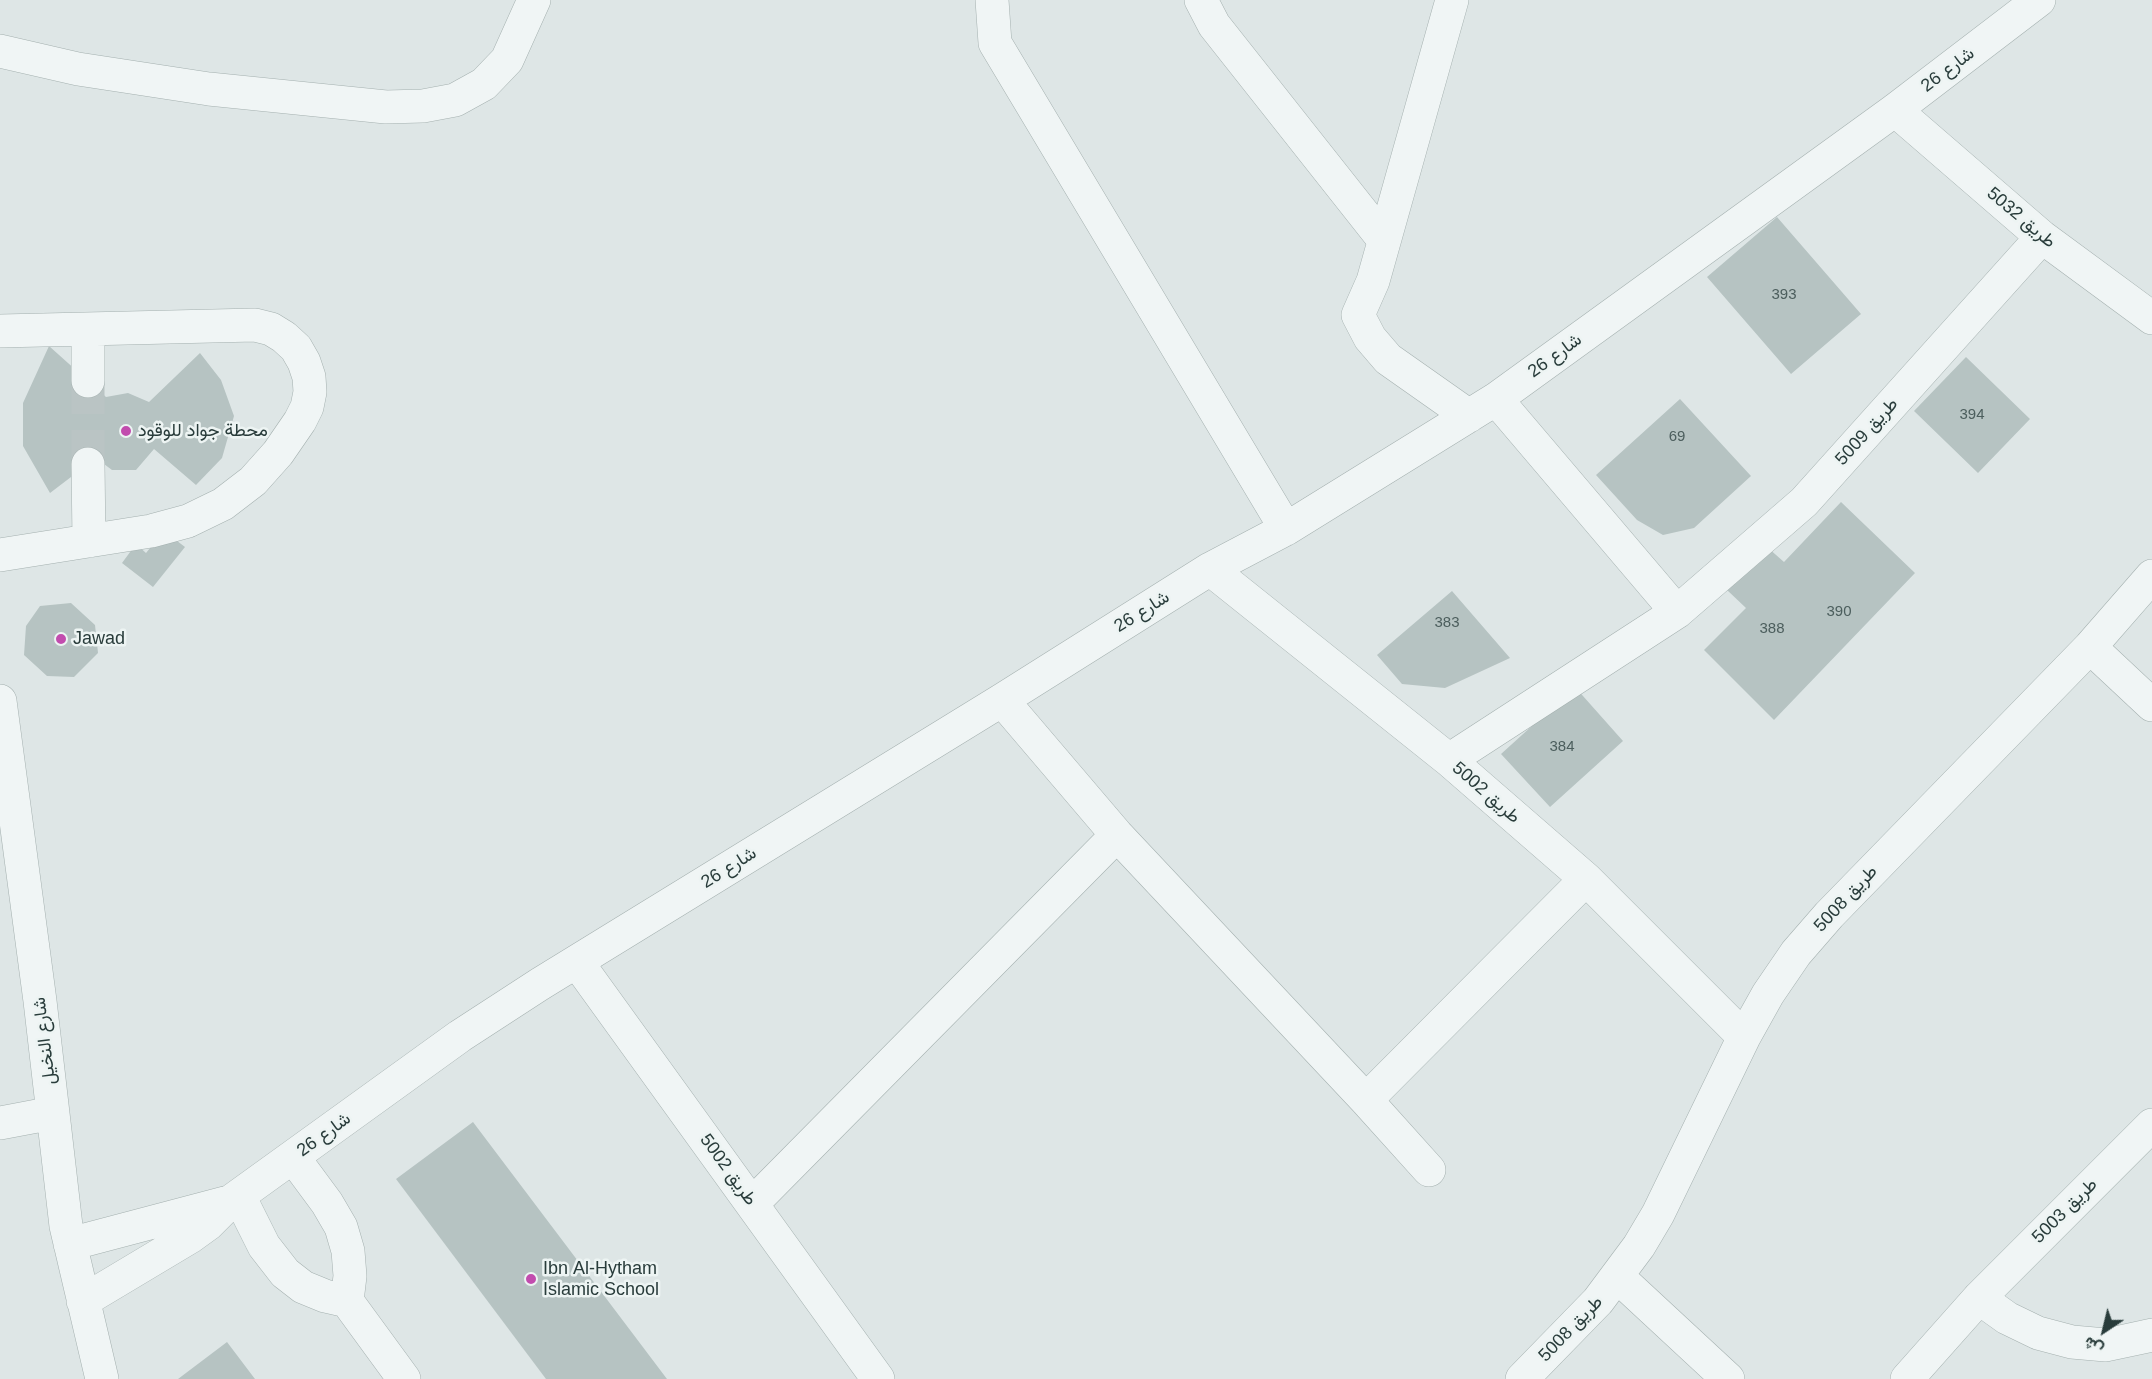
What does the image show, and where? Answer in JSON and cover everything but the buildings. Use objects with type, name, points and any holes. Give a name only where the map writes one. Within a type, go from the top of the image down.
[{"type":"street","points":[[0,51],[78,69],[209,89],[386,107],[423,106],[455,100],[484,84],[507,60],[534,0]]},
{"type":"street","points":[[992,0],[995,43],[1286,529]]},
{"type":"street","points":[[1202,0],[1214,25],[1384,240]]},
{"type":"street","points":[[1452,0],[1372,281],[1358,315],[1370,338],[1388,359],[1469,416]]},
{"type":"street","name":"شارع 26","points":[[83,1301],[190,1237],[208,1224],[234,1199],[460,1036],[1210,569],[1286,529],[1496,399],[1895,110],[2039,0]]},
{"type":"street","name":"طريق 5032","points":[[1895,110],[2042,237],[2152,318]]},
{"type":"street","name":"طريق 5009","points":[[1449,760],[1677,612],[1804,502],[2042,237]]},
{"type":"street","points":[[0,330],[255,325],[271,329],[296,348],[307,369],[310,392],[300,421],[278,453],[253,481],[223,504],[188,521],[151,531],[0,555]]},
{"type":"street","points":[[88,329],[88,381]]},
{"type":"street","points":[[1496,399],[1677,612]]},
{"type":"street","points":[[88,464],[89,541]]},
{"type":"street","name":"طريق 5002","points":[[1210,569],[1449,760],[1586,879],[1744,1037]]},
{"type":"street","name":"طريق 5008","points":[[1522,1379],[1598,1301],[1640,1246],[1658,1214],[1744,1037],[1768,994],[1796,953],[1829,915],[2090,647],[2152,576]]},
{"type":"street","points":[[2090,647],[2152,705]]},
{"type":"street","points":[[1002,700],[1117,836],[1430,1170]]},
{"type":"street","name":"شارع النخيل","points":[[0,701],[39,989],[66,1226],[102,1379]]},
{"type":"street","points":[[753,1203],[1117,836]]},
{"type":"street","points":[[1366,1100],[1586,879]]},
{"type":"street","name":"طريق 5002","points":[[577,962],[878,1379]]},
{"type":"street","points":[[0,1123],[53,1113]]},
{"type":"street","name":"طريق 5003","points":[[1907,1379],[1979,1298],[2152,1125]]},
{"type":"street","points":[[293,1157],[327,1203],[340,1227],[348,1251],[350,1276],[347,1301]]},
{"type":"street","points":[[234,1199],[264,1246],[285,1273],[303,1287],[324,1296],[347,1301],[404,1379]]},
{"type":"street","name":"شارع 26","points":[[70,1244],[234,1199]]},
{"type":"street","points":[[1618,1277],[1728,1379]]},
{"type":"street","points":[[1979,1298],[2007,1318],[2038,1333],[2072,1342],[2106,1345],[2152,1335]]},
{"type":"tunnel","points":[[88,381],[88,464]]},
{"type":"place","name":"محطة جواد للوقود","points":[[126,431]]},
{"type":"place","name":"Jawad","points":[[61,639]]},
{"type":"place","name":"Ibn Al-Hytham Islamic School","points":[[531,1279]]}]
